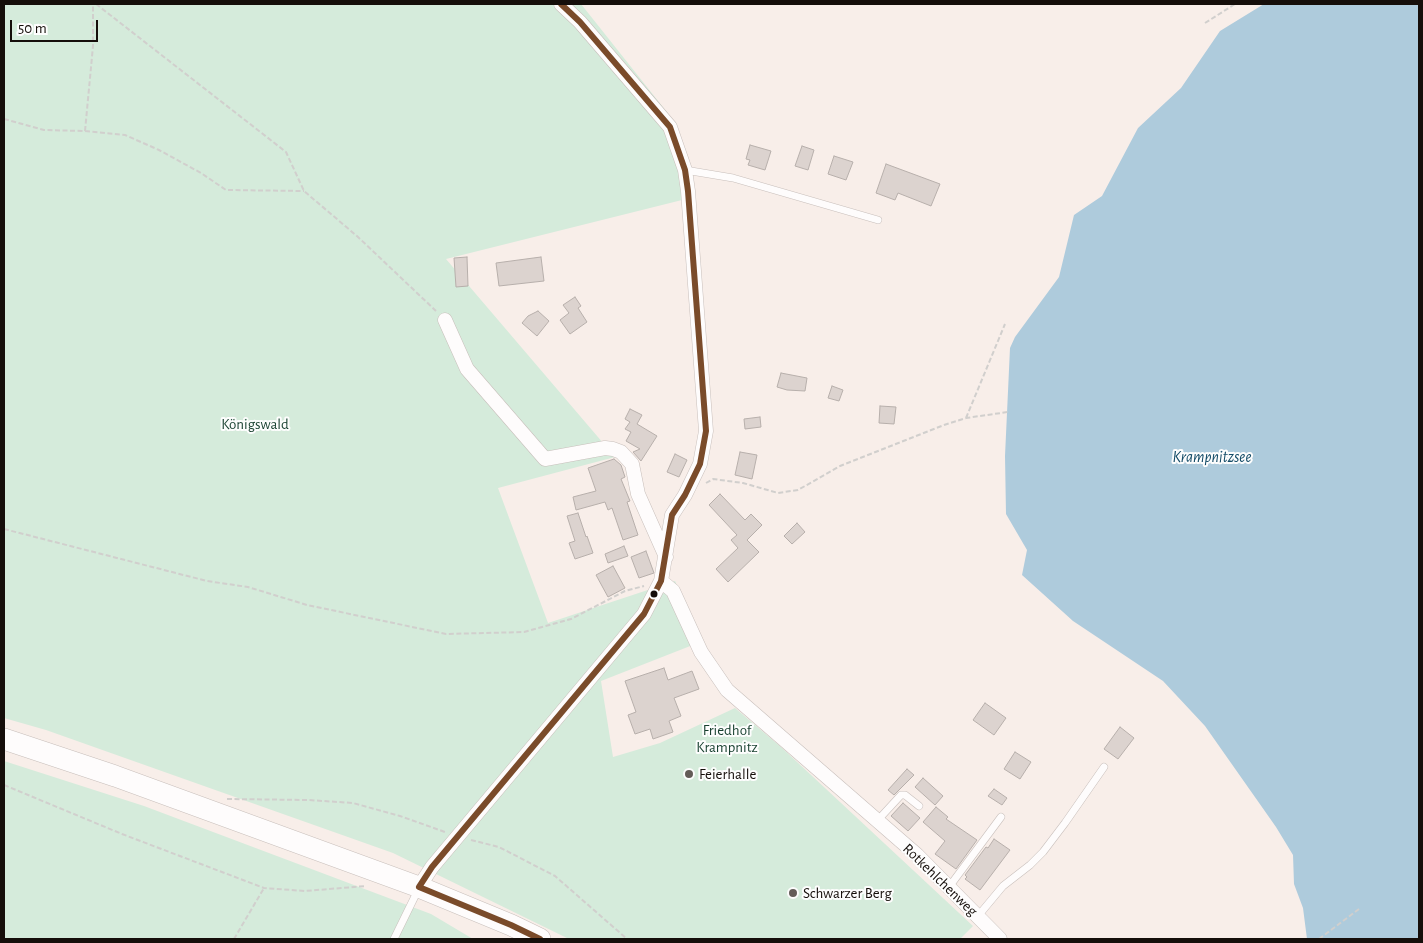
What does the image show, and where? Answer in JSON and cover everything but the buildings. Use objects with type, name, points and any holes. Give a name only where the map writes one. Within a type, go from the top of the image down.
[{"type":"main road","points":[[4,739],[124,780],[419,887],[540,939]]},
{"type":"street","points":[[419,887],[432,867],[644,614],[661,581],[672,515],[685,495],[700,464],[706,431],[685,170],[670,127],[580,22],[561,4]]},
{"type":"street","points":[[445,320],[467,369],[545,459],[605,448],[620,452],[632,464],[638,494],[666,557]]},
{"type":"street","name":"Rotkehlchenweg","points":[[661,581],[673,591],[701,652],[726,690],[917,855],[1000,939]]},
{"type":"lane","points":[[685,170],[733,178],[878,220]]},
{"type":"lane","points":[[978,916],[1003,886],[1043,852],[1104,767]]},
{"type":"lane","points":[[878,820],[901,795],[906,796],[919,806]]},
{"type":"lane","points":[[949,887],[1001,818]]},
{"type":"lane","points":[[394,939],[419,887]]},
{"type":"path","points":[[85,131],[94,4]]},
{"type":"path","points":[[94,4],[286,152],[304,191],[358,237],[445,320]]},
{"type":"path","points":[[1205,23],[1234,4]]},
{"type":"path","points":[[4,119],[44,130],[85,131],[125,135],[167,155],[226,190],[304,191]]},
{"type":"path","points":[[966,418],[1004,324]]},
{"type":"path","points":[[706,483],[713,479],[743,483],[778,493],[798,490],[840,466],[944,425],[966,418],[1008,412]]},
{"type":"path","points":[[4,529],[207,581],[248,587],[307,605],[446,634],[524,632],[571,619],[625,591],[661,581]]},
{"type":"path","points":[[4,785],[131,837],[264,888],[305,891],[371,885]]},
{"type":"path","points":[[226,799],[308,800],[353,803],[400,816],[457,837],[498,847],[555,876],[627,939]]},
{"type":"path","points":[[234,939],[264,888]]},
{"type":"path","points":[[1319,939],[1359,909]]},
{"type":"green space","name":"Königswald","points":[[4,4],[581,4],[674,121],[694,197],[446,259],[615,457],[498,488],[548,623],[675,581],[703,641],[601,681],[613,757],[660,743],[735,708],[781,747],[973,926],[960,939],[569,939],[393,853],[46,730],[4,718]]},
{"type":"green space","points":[[4,761],[144,806],[431,914],[473,939],[4,939]]},
{"type":"water","name":"Krampnitzsee","points":[[1264,4],[1419,4],[1419,939],[1307,939],[1303,908],[1294,884],[1293,855],[1276,827],[1205,726],[1163,681],[1073,621],[1022,575],[1027,550],[1006,514],[1005,456],[1010,348],[1015,337],[1059,277],[1074,215],[1102,196],[1138,128],[1181,88],[1220,31]]},
{"type":"transit line","points":[[419,887],[432,867],[644,614],[661,581],[672,515],[685,495],[700,464],[706,431],[685,170],[670,127],[580,22],[561,4]]},
{"type":"transit line","points":[[419,887],[540,939]]},
{"type":"place","name":"Feierhalle","points":[[689,774]]},
{"type":"place","name":"Schwarzer Berg","points":[[793,893]]},
{"type":"park label","name":"Friedhof Krampnitz","points":[[727,738]]}]
